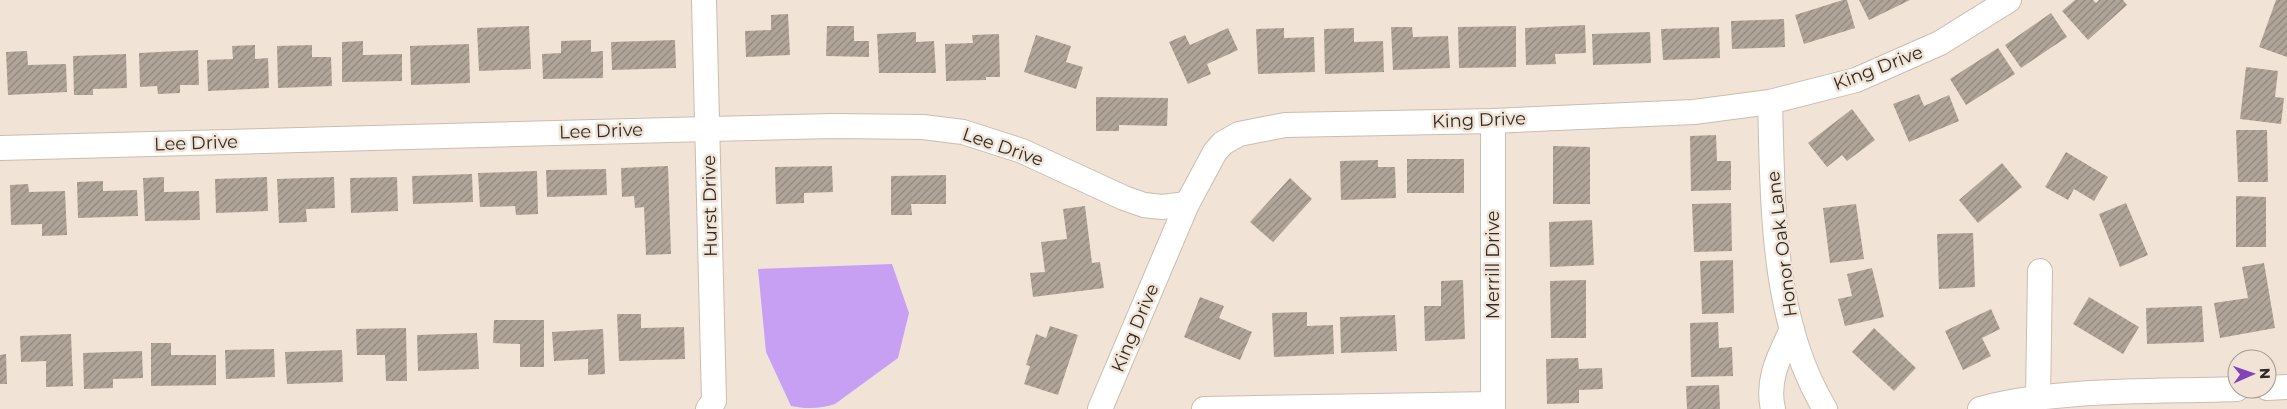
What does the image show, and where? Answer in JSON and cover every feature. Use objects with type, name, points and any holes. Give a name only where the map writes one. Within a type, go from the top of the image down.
[{"type":"street","name":"Hurst Drive","points":[[704,0],[714,401],[708,409]]},
{"type":"street","name":"King Drive","points":[[1100,409],[1187,204],[1215,152],[1223,143],[1239,134],[1285,125],[1493,121],[1694,112],[1770,102],[1856,80],[1940,43],[2009,0]]},
{"type":"street","name":"Honor Oak Lane","points":[[1770,102],[1773,204],[1785,302],[1800,356],[1825,409]]},
{"type":"street","name":"Merrill Drive","points":[[1493,121],[1493,407]]},
{"type":"street","name":"Lee Drive","points":[[0,148],[708,128],[905,127],[963,132],[1022,151],[1124,198],[1144,205],[1162,207],[1187,204]]},
{"type":"street","points":[[2038,399],[2040,270]]},
{"type":"street","points":[[1773,409],[1771,389],[1774,372],[1792,329]]},
{"type":"street","points":[[1980,409],[2002,403],[2108,393],[2227,389]]},
{"type":"street","points":[[1204,409],[1493,407]]},
{"type":"shaded area","points":[[892,264],[909,313],[898,358],[835,404],[813,408],[791,406],[766,352],[758,269]]},
{"type":"building","points":[[1847,0],[1855,28],[1804,44],[1795,15]]},
{"type":"building","points":[[1859,0],[1910,0],[1869,20]]},
{"type":"building","points":[[2075,0],[2093,0],[2096,3],[2099,0],[2123,0],[2127,5],[2088,40],[2062,11]]},
{"type":"building","points":[[2276,0],[2287,0],[2287,57],[2259,47]]},
{"type":"building","points":[[2051,13],[2067,37],[2021,68],[2005,45]]},
{"type":"building","points":[[788,14],[790,55],[746,57],[745,31],[771,30],[771,15]]},
{"type":"building","points":[[1784,19],[1785,47],[1732,49],[1731,21]]},
{"type":"building","points":[[1585,25],[1586,53],[1555,54],[1556,64],[1526,65],[1525,28]]},
{"type":"building","points":[[529,26],[531,69],[479,71],[477,28]]},
{"type":"building","points":[[827,26],[854,26],[854,41],[869,41],[869,57],[826,56]]},
{"type":"building","points":[[1516,26],[1516,67],[1459,68],[1458,27]]},
{"type":"building","points":[[1391,27],[1412,27],[1413,37],[1448,36],[1450,68],[1393,70]]},
{"type":"building","points":[[1719,27],[1720,58],[1663,60],[1661,29]]},
{"type":"building","points":[[1228,28],[1238,50],[1207,64],[1211,74],[1188,84],[1169,42],[1185,35],[1190,45]]},
{"type":"building","points":[[1284,28],[1284,38],[1314,37],[1315,72],[1258,74],[1256,29]]},
{"type":"building","points":[[1354,28],[1354,42],[1383,41],[1384,72],[1325,74],[1324,29]]},
{"type":"building","points":[[916,32],[916,42],[934,41],[936,73],[879,73],[877,34]]},
{"type":"building","points":[[1650,32],[1651,63],[1593,65],[1592,34]]},
{"type":"building","points":[[999,34],[1000,77],[986,77],[986,80],[946,81],[945,44],[973,43],[972,35]]},
{"type":"building","points":[[1036,35],[1071,46],[1066,62],[1083,67],[1076,89],[1024,72]]},
{"type":"building","points":[[591,40],[591,52],[603,51],[603,78],[543,79],[542,54],[561,53],[561,41]]},
{"type":"building","points":[[675,40],[676,68],[612,70],[611,42]]},
{"type":"building","points":[[363,41],[363,55],[402,54],[402,81],[342,82],[342,42]]},
{"type":"building","points":[[469,44],[470,83],[411,85],[410,46]]},
{"type":"building","points":[[255,45],[255,59],[268,58],[269,88],[208,91],[207,60],[233,59],[232,46]]},
{"type":"building","points":[[312,45],[312,57],[331,57],[332,86],[278,88],[277,46]]},
{"type":"building","points":[[1998,48],[2015,74],[1966,105],[1950,79]]},
{"type":"building","points":[[198,50],[199,85],[180,85],[180,93],[158,94],[157,86],[140,87],[139,53]]},
{"type":"building","points":[[27,51],[28,65],[66,64],[67,92],[8,95],[6,52]]},
{"type":"building","points":[[126,54],[127,88],[93,89],[93,95],[74,95],[73,56]]},
{"type":"building","points":[[2246,67],[2278,71],[2275,97],[2284,98],[2281,124],[2240,119]]},
{"type":"building","points":[[1919,94],[1924,106],[1949,95],[1959,121],[1909,142],[1893,104]]},
{"type":"building","points":[[1096,97],[1168,98],[1167,126],[1119,125],[1119,131],[1096,131]]},
{"type":"building","points":[[1852,109],[1875,140],[1847,161],[1842,155],[1827,167],[1808,143]]},
{"type":"building","points":[[2236,130],[2267,130],[2268,182],[2238,182]]},
{"type":"building","points":[[1716,135],[1717,161],[1731,161],[1731,190],[1691,191],[1690,136]]},
{"type":"building","points":[[1553,146],[1590,147],[1590,204],[1553,204]]},
{"type":"building","points":[[2066,152],[2108,177],[2094,201],[2074,189],[2068,200],[2045,187]]},
{"type":"building","points":[[1407,159],[1464,159],[1464,193],[1407,193]]},
{"type":"building","points":[[1378,160],[1378,167],[1395,167],[1396,198],[1341,200],[1340,161]]},
{"type":"building","points":[[2002,163],[2022,187],[1978,223],[1959,200]]},
{"type":"building","points":[[668,166],[671,254],[646,255],[644,207],[635,208],[634,196],[622,197],[621,168]]},
{"type":"building","points":[[832,166],[833,192],[804,193],[804,203],[776,204],[775,167]]},
{"type":"building","points":[[606,169],[607,195],[547,197],[546,170]]},
{"type":"building","points":[[537,171],[538,214],[516,215],[515,206],[480,207],[478,173]]},
{"type":"building","points":[[472,174],[473,202],[413,204],[412,176]]},
{"type":"building","points":[[946,175],[946,204],[911,204],[912,215],[891,215],[891,176]]},
{"type":"building","points":[[164,177],[164,192],[199,191],[200,220],[145,221],[143,178]]},
{"type":"building","points":[[267,177],[268,211],[216,213],[215,179]]},
{"type":"building","points":[[334,177],[335,208],[306,209],[307,222],[279,223],[277,179]]},
{"type":"building","points":[[397,177],[398,211],[351,213],[350,178]]},
{"type":"building","points":[[1290,178],[1312,199],[1273,242],[1250,222]]},
{"type":"building","points":[[103,181],[103,191],[137,190],[138,216],[78,218],[77,182]]},
{"type":"building","points":[[28,184],[29,192],[65,191],[67,235],[42,236],[42,224],[11,225],[10,185]]},
{"type":"building","points":[[2236,196],[2266,197],[2266,247],[2236,247]]},
{"type":"building","points":[[1731,203],[1732,251],[1694,252],[1692,204]]},
{"type":"building","points":[[2126,203],[2148,255],[2120,267],[2099,214]]},
{"type":"building","points":[[1856,204],[1864,259],[1830,263],[1823,208]]},
{"type":"building","points":[[1085,206],[1092,263],[1100,262],[1104,288],[1033,297],[1030,273],[1045,272],[1041,242],[1067,239],[1063,209]]},
{"type":"building","points":[[1592,220],[1594,265],[1550,267],[1549,222]]},
{"type":"building","points":[[1973,233],[1975,287],[1939,289],[1937,234]]},
{"type":"building","points":[[1733,260],[1734,313],[1702,314],[1700,261]]},
{"type":"building","points":[[2264,263],[2275,328],[2220,338],[2214,303],[2248,298],[2242,267]]},
{"type":"building","points":[[1872,268],[1884,317],[1845,326],[1838,299],[1852,296],[1847,274]]},
{"type":"building","points":[[1463,280],[1465,339],[1425,341],[1424,306],[1441,306],[1441,281]]},
{"type":"building","points":[[1586,280],[1586,338],[1551,338],[1550,281]]},
{"type":"building","points":[[1200,297],[1224,306],[1219,318],[1252,332],[1240,360],[1184,337]]},
{"type":"building","points":[[2089,297],[2139,327],[2123,354],[2073,324]]},
{"type":"building","points":[[2202,306],[2204,342],[2147,344],[2146,308]]},
{"type":"building","points":[[1991,309],[2000,329],[1982,338],[1991,356],[1963,370],[1945,331]]},
{"type":"building","points":[[1307,312],[1307,326],[1333,325],[1334,354],[1274,357],[1272,313]]},
{"type":"building","points":[[617,314],[641,314],[641,328],[684,327],[685,359],[619,361]]},
{"type":"building","points":[[1395,315],[1397,351],[1341,353],[1340,317]]},
{"type":"building","points":[[494,320],[544,320],[544,367],[520,367],[520,344],[493,343]]},
{"type":"building","points":[[1718,322],[1719,348],[1732,347],[1733,376],[1691,377],[1690,323]]},
{"type":"building","points":[[1050,326],[1078,335],[1058,395],[1024,384],[1030,366],[1026,365],[1036,334],[1046,338]]},
{"type":"building","points":[[406,328],[407,381],[386,381],[385,355],[357,355],[356,329]]},
{"type":"building","points":[[1874,328],[1916,368],[1894,391],[1852,352]]},
{"type":"building","points":[[603,329],[605,374],[588,375],[588,359],[554,361],[552,332]]},
{"type":"building","points":[[477,333],[479,369],[418,371],[417,335]]},
{"type":"building","points":[[71,334],[73,386],[46,387],[46,361],[21,362],[20,336]]},
{"type":"building","points":[[151,343],[171,343],[171,355],[216,355],[216,385],[151,386]]},
{"type":"building","points":[[274,349],[275,377],[226,379],[225,350]]},
{"type":"building","points":[[342,350],[343,382],[287,384],[285,352]]},
{"type":"building","points":[[142,351],[143,378],[113,379],[113,388],[84,389],[83,353]]},
{"type":"building","points":[[6,354],[7,384],[0,384],[0,355]]},
{"type":"building","points":[[1578,358],[1579,369],[1602,368],[1603,389],[1579,390],[1579,403],[1547,404],[1546,359]]},
{"type":"building","points":[[1719,385],[1720,409],[1687,409],[1686,386]]}]
